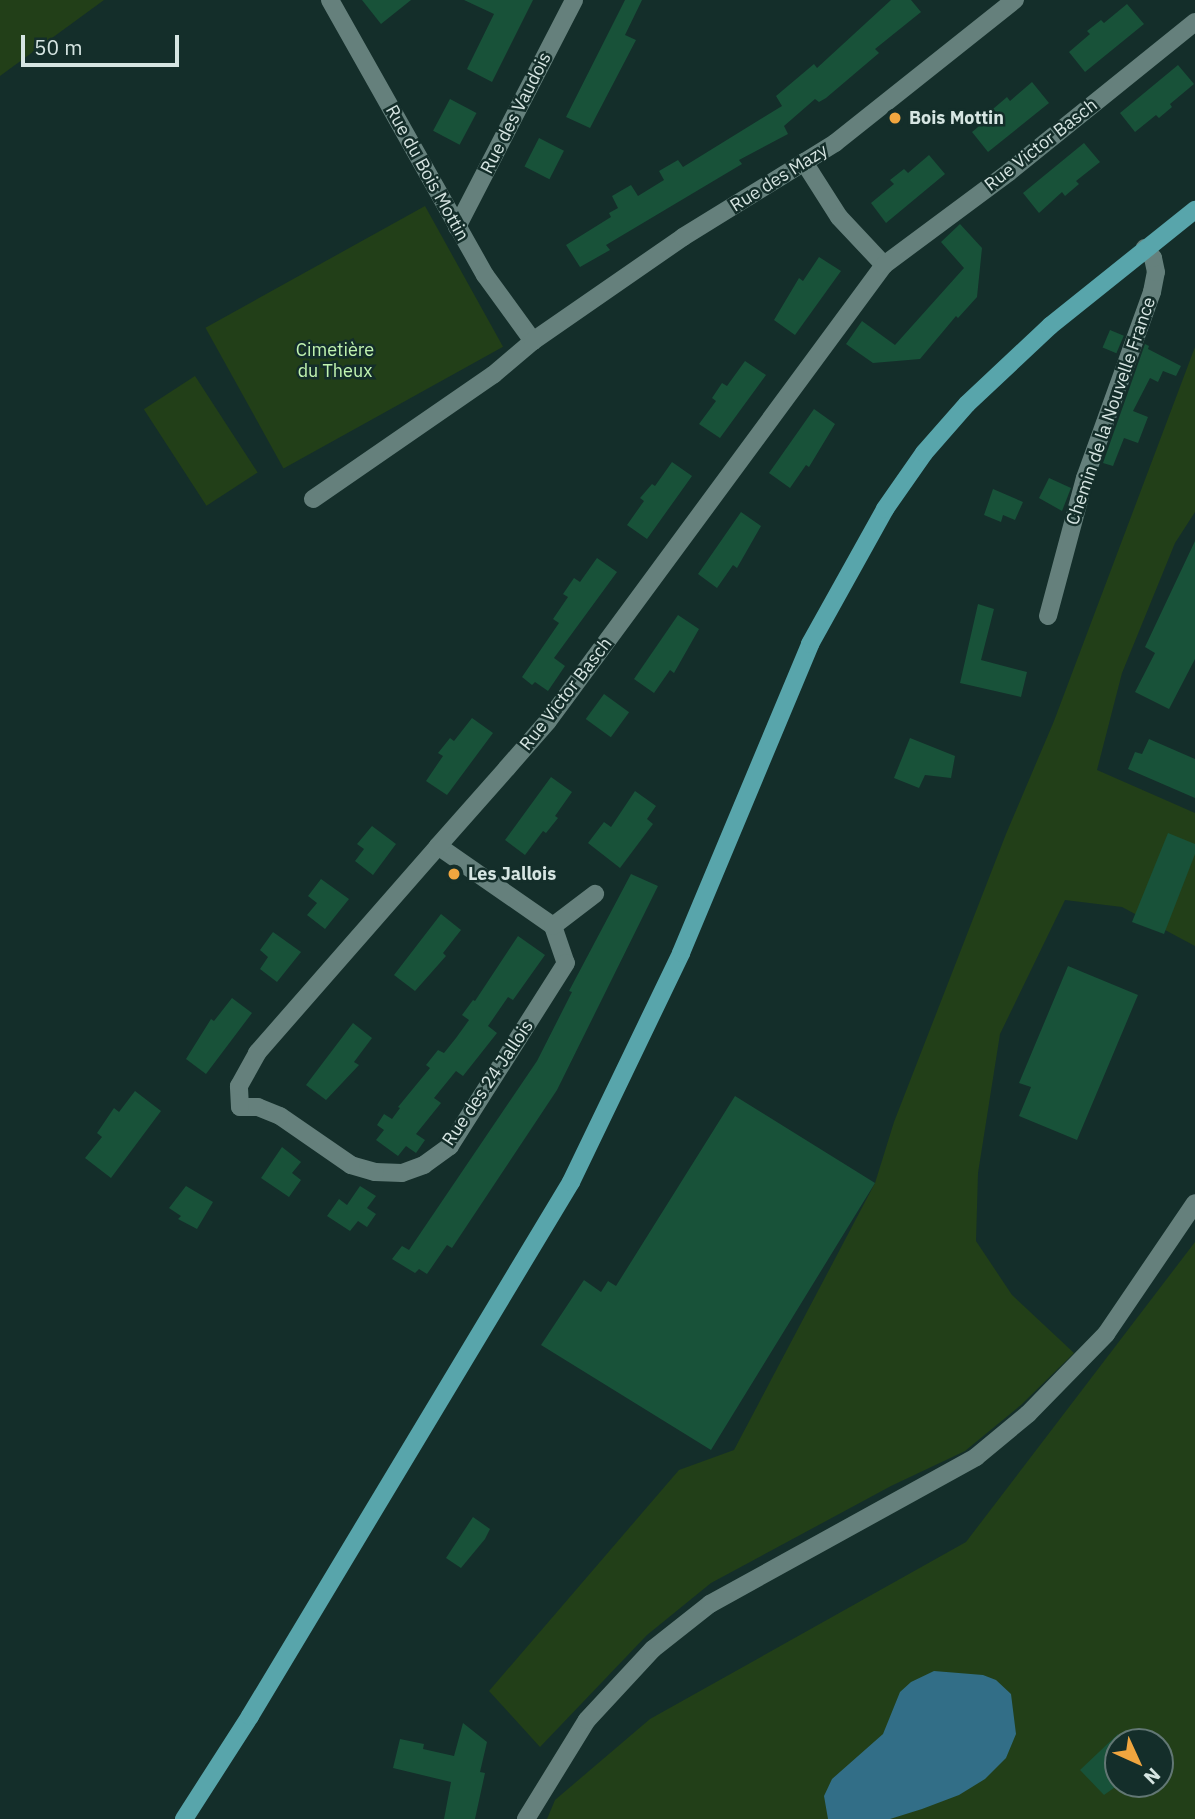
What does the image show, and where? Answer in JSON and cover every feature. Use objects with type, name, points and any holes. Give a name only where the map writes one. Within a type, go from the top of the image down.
[{"type":"main road","points":[[184,1819],[264,1693],[571,1182],[681,953],[810,644],[885,509],[924,453],[967,404],[1050,326],[1195,210]]},
{"type":"street","name":"Rue du Bois Mottin","points":[[330,0],[485,275],[533,341]]},
{"type":"street","name":"Rue des Vaudois","points":[[457,227],[574,0]]},
{"type":"street","name":"Rue des Mazy","points":[[313,499],[493,375],[533,341],[683,237],[835,143],[1015,0]]},
{"type":"street","name":"Rue Victor Basch","points":[[240,1107],[239,1086],[257,1053],[548,721],[884,265],[1009,172],[1195,22]]},
{"type":"street","points":[[804,162],[839,217],[884,265]]},
{"type":"street","name":"Chemin de la Nouvelle France","points":[[1048,616],[1085,478],[1152,292],[1156,272],[1153,258],[1145,248]]},
{"type":"street","points":[[438,846],[553,926],[595,894]]},
{"type":"street","name":"Rue des 24 Jallois","points":[[240,1107],[258,1107],[280,1116],[351,1165],[375,1172],[402,1173],[424,1165],[450,1146],[566,963],[553,926]]},
{"type":"street","points":[[526,1819],[587,1720],[653,1649],[710,1604],[976,1457],[1028,1414],[1106,1334],[1195,1203]]},
{"type":"green space","points":[[0,0],[104,0],[0,76]]},
{"type":"green space","name":"Cimetière du Theux","points":[[425,206],[503,347],[284,469],[205,328]]},
{"type":"green space","points":[[1195,347],[1195,512],[1175,543],[1122,673],[1097,770],[1195,813],[1195,946],[1122,907],[1065,900],[1000,1034],[978,1173],[976,1241],[1012,1295],[1074,1353],[1021,1405],[965,1451],[891,1486],[711,1583],[647,1635],[540,1747],[489,1691],[679,1470],[734,1450],[875,1183],[894,1122],[1006,834],[1054,721]]},
{"type":"green space","points":[[195,376],[258,472],[206,506],[144,409]]},
{"type":"green space","points":[[1195,1242],[1195,1819],[547,1819],[555,1800],[650,1719],[966,1542]]},
{"type":"water","points":[[934,1671],[983,1675],[996,1680],[1011,1694],[1016,1734],[1006,1758],[985,1779],[959,1795],[922,1809],[890,1819],[828,1819],[824,1796],[832,1779],[883,1734],[900,1692],[911,1682]]},
{"type":"building","points":[[362,0],[411,0],[381,24]]},
{"type":"building","points":[[464,0],[533,0],[492,82],[467,69],[494,14]]},
{"type":"building","points":[[625,0],[642,0],[625,35],[636,40],[590,128],[566,117]]},
{"type":"building","points":[[891,0],[911,0],[921,12],[875,49],[879,53],[826,98],[819,102],[815,99],[784,126],[788,134],[739,160],[742,164],[606,245],[610,250],[580,267],[566,245],[611,217],[609,213],[618,208],[612,196],[631,185],[638,196],[664,180],[659,171],[678,160],[683,167],[782,106],[776,96],[814,64],[817,68]]},
{"type":"building","points":[[1127,4],[1144,24],[1085,72],[1069,52],[1090,34],[1087,31],[1101,20],[1104,23]]},
{"type":"building","points":[[1178,65],[1194,84],[1170,104],[1172,107],[1159,118],[1156,115],[1135,132],[1120,113]]},
{"type":"building","points":[[1032,82],[1049,103],[988,152],[972,132],[996,112],[993,109],[1007,97],[1010,101]]},
{"type":"building","points":[[450,99],[476,113],[460,145],[433,131]]},
{"type":"building","points":[[539,138],[564,151],[549,179],[524,167]]},
{"type":"building","points":[[1084,143],[1100,162],[1076,181],[1079,184],[1065,196],[1062,192],[1039,213],[1023,193]]},
{"type":"building","points":[[929,155],[945,174],[886,223],[871,203],[894,184],[890,180],[904,169],[908,173]]},
{"type":"building","points":[[960,224],[982,248],[977,297],[958,318],[956,316],[920,359],[873,363],[846,344],[862,321],[895,345],[964,268],[941,242]]},
{"type":"building","points":[[819,257],[841,271],[795,335],[774,320],[799,278],[803,281]]},
{"type":"building","points":[[1110,330],[1124,336],[1116,353],[1103,347]]},
{"type":"building","points":[[1145,344],[1149,346],[1148,349],[1181,366],[1176,376],[1163,371],[1158,382],[1150,378],[1133,411],[1148,417],[1138,443],[1124,438],[1113,466],[1103,463]]},
{"type":"building","points":[[745,361],[766,375],[720,438],[699,424],[716,401],[712,398],[722,383],[727,386]]},
{"type":"building","points":[[814,409],[835,424],[809,467],[806,465],[790,488],[769,473]]},
{"type":"building","points":[[672,462],[692,476],[647,539],[627,525],[644,501],[640,498],[652,484],[655,486]]},
{"type":"building","points":[[1049,478],[1071,488],[1062,511],[1039,498]]},
{"type":"building","points":[[993,489],[1023,502],[1015,520],[1003,515],[1001,522],[984,515]]},
{"type":"building","points":[[741,512],[761,526],[737,568],[733,565],[717,588],[698,574]]},
{"type":"building","points":[[1195,541],[1195,659],[1169,709],[1135,692],[1155,653],[1145,647]]},
{"type":"building","points":[[597,558],[617,572],[554,658],[565,666],[548,691],[535,682],[532,685],[522,677],[559,623],[553,619],[568,597],[563,594],[574,578],[580,582]]},
{"type":"building","points":[[978,604],[994,609],[981,660],[1027,672],[1021,697],[960,683]]},
{"type":"building","points":[[678,615],[699,629],[674,673],[670,670],[654,693],[634,679]]},
{"type":"building","points":[[604,694],[629,712],[611,737],[586,719]]},
{"type":"building","points":[[472,718],[493,733],[447,795],[426,781],[443,756],[438,753],[450,738],[454,741]]},
{"type":"building","points":[[910,738],[955,756],[951,778],[925,775],[919,788],[894,778]]},
{"type":"building","points":[[1149,739],[1195,759],[1195,798],[1128,769],[1135,752],[1142,754]]},
{"type":"building","points":[[551,777],[572,792],[555,816],[558,818],[546,833],[543,831],[525,855],[505,840]]},
{"type":"building","points":[[635,791],[656,806],[647,819],[653,824],[620,868],[588,843],[604,822],[611,827]]},
{"type":"building","points":[[372,826],[396,844],[373,875],[355,861],[364,849],[357,844]]},
{"type":"building","points":[[1168,833],[1195,844],[1195,854],[1164,934],[1132,922]]},
{"type":"building","points":[[631,874],[658,886],[557,1090],[452,1248],[447,1245],[427,1274],[419,1269],[415,1273],[392,1259],[402,1246],[409,1250],[537,1061],[572,992],[569,991]]},
{"type":"building","points":[[321,879],[349,899],[325,929],[307,915],[317,903],[308,896]]},
{"type":"building","points":[[441,914],[461,930],[443,953],[446,956],[415,991],[394,975]]},
{"type":"building","points":[[273,932],[301,952],[277,982],[260,969],[268,957],[260,950]]},
{"type":"building","points":[[518,936],[545,955],[513,1000],[508,997],[488,1026],[497,1033],[463,1076],[456,1071],[434,1098],[441,1103],[416,1134],[425,1140],[416,1153],[406,1146],[398,1156],[376,1140],[384,1130],[377,1125],[384,1114],[392,1119],[400,1108],[398,1107],[430,1068],[426,1065],[438,1050],[444,1053],[456,1038],[469,1020],[462,1015],[473,1000],[475,1001]]},
{"type":"building","points":[[1068,966],[1138,995],[1077,1140],[1019,1116],[1031,1087],[1019,1083]]},
{"type":"building","points":[[232,998],[252,1013],[206,1074],[186,1059],[211,1019],[214,1021]]},
{"type":"building","points":[[353,1023],[372,1038],[354,1062],[359,1065],[326,1100],[306,1085]]},
{"type":"building","points":[[135,1091],[161,1111],[111,1178],[85,1158],[102,1137],[97,1133],[114,1108],[119,1112]]},
{"type":"building","points":[[735,1096],[875,1183],[711,1450],[541,1345],[584,1280],[601,1292],[608,1281],[616,1286]]},
{"type":"building","points":[[282,1147],[301,1162],[292,1173],[301,1180],[289,1197],[261,1178]]},
{"type":"building","points":[[186,1186],[213,1202],[197,1229],[178,1219],[181,1216],[169,1208]]},
{"type":"building","points":[[360,1186],[376,1196],[367,1208],[376,1214],[367,1227],[358,1221],[350,1231],[327,1216],[339,1199],[347,1205]]},
{"type":"building","points":[[473,1517],[490,1529],[461,1568],[446,1558]]},
{"type":"building","points":[[463,1723],[487,1742],[480,1772],[485,1773],[475,1819],[444,1819],[451,1782],[393,1768],[400,1739],[424,1744],[423,1749],[454,1756]]},
{"type":"building","points":[[1104,1747],[1104,1795],[1080,1770]]},
{"type":"place","name":"Bois Mottin","points":[[895,118]]},
{"type":"place","name":"Les Jallois","points":[[454,874]]}]
